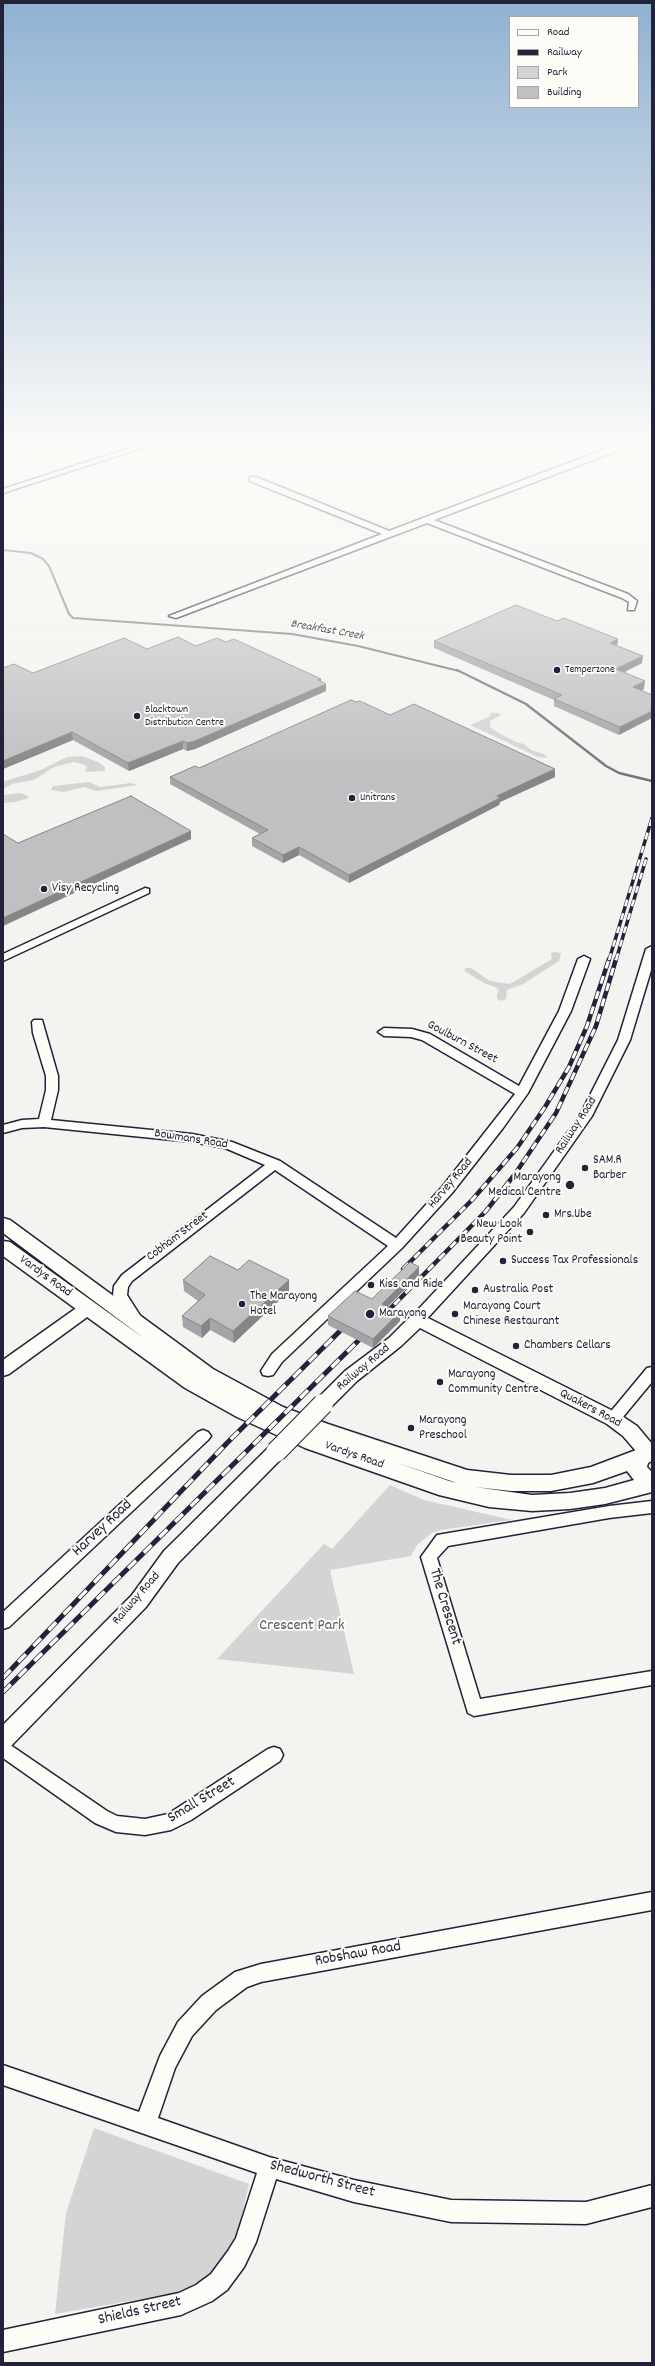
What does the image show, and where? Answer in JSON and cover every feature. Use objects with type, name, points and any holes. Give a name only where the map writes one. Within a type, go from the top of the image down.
[{"type":"main road","name":"Vardys Road","points":[[3,1224],[206,1374],[276,1412],[321,1430],[467,1478],[511,1483],[551,1483],[593,1475],[646,1454]]},
{"type":"main road","name":"Vardys Road","points":[[3,1247],[161,1362],[244,1412],[290,1434],[447,1489],[490,1499],[532,1503],[570,1501],[606,1496],[652,1483]]},
{"type":"main road","name":"Vardys Road","points":[[64,1268],[88,1295],[88,1308]]},
{"type":"main road","name":"Vardys Road","points":[[88,1308],[94,1306],[105,1309],[140,1326]]},
{"type":"main road","points":[[646,1454],[636,1463],[638,1473],[652,1483]]},
{"type":"street","points":[[173,616],[340,552]]},
{"type":"street","points":[[511,552],[625,596],[633,601],[631,608]]},
{"type":"street","points":[[3,958],[145,891]]},
{"type":"street","name":"Railway Road","points":[[3,1739],[139,1601],[171,1558],[351,1376],[395,1342],[418,1319],[519,1210],[586,1116],[624,1040],[652,949]]},
{"type":"street","name":"Harvey Road","points":[[268,1371],[277,1358],[397,1246],[447,1190],[522,1093],[565,1011],[584,959]]},
{"type":"street","points":[[38,1022],[39,1033],[52,1076],[52,1090],[44,1123]]},
{"type":"street","name":"Goulburn Street","points":[[384,1032],[412,1033],[426,1036],[522,1093]]},
{"type":"street","name":"Bowmans Road","points":[[4,1129],[22,1124],[44,1123],[210,1141],[245,1150],[275,1164],[397,1246]]},
{"type":"street","name":"Cobham Street","points":[[140,1326],[122,1301],[120,1291],[127,1278],[144,1263],[275,1164]]},
{"type":"street","points":[[3,1369],[88,1308]]},
{"type":"street","name":"Quakers Road","points":[[418,1319],[612,1419],[630,1431],[646,1454]]},
{"type":"street","points":[[612,1419],[652,1372]]},
{"type":"street","name":"Harvey Road","points":[[3,1622],[203,1436]]},
{"type":"street","name":"The Crescent","points":[[652,1507],[609,1512],[443,1540],[429,1557],[474,1708],[652,1678]]},
{"type":"street","name":"Small Street","points":[[3,1748],[101,1817],[116,1824],[139,1827],[160,1825],[185,1814],[274,1755]]},
{"type":"street","name":"Robshaw Road","points":[[144,2125],[167,2062],[185,2029],[209,2003],[242,1979],[269,1971],[652,1901]]},
{"type":"street","name":"Shedworth Street","points":[[3,2075],[144,2125],[269,2166],[354,2190],[451,2211],[586,2213],[652,2196]]},
{"type":"street","name":"Shields Street","points":[[3,2341],[181,2304],[204,2293],[219,2282],[236,2259],[245,2242],[269,2166]]},
{"type":"green space","points":[[491,713],[499,713],[501,715],[490,721],[490,727],[495,731],[516,742],[524,744],[531,750],[544,754],[548,758],[538,757],[470,725],[489,717]]},
{"type":"green space","points":[[82,756],[98,762],[105,767],[105,771],[85,772],[87,767],[85,765],[74,762],[54,767],[34,780],[12,784],[3,789],[3,782],[5,781],[41,770],[67,757]]},
{"type":"green space","points":[[89,782],[100,787],[131,783],[138,785],[96,791],[84,787],[64,792],[51,790],[53,786]]},
{"type":"green space","points":[[21,793],[28,796],[28,798],[15,802],[3,803],[3,795]]},
{"type":"green space","points":[[551,953],[561,953],[559,961],[523,984],[507,990],[506,999],[501,1001],[497,999],[497,994],[499,991],[497,988],[484,983],[464,971],[466,968],[471,968],[490,981],[510,984],[552,959]]},
{"type":"green space","name":"Crescent Park","points":[[390,1485],[424,1500],[512,1520],[441,1530],[432,1533],[417,1545],[411,1556],[330,1570],[354,1674],[217,1659],[324,1544],[332,1549]]},
{"type":"green space","points":[[94,2128],[249,2184],[237,2237],[227,2258],[212,2274],[187,2291],[55,2314],[66,2213]]},
{"type":"building","name":"Temperzone","points":[[516,605],[557,621],[564,618],[618,639],[610,643],[643,656],[616,669],[645,681],[633,687],[652,695],[652,711],[620,727],[554,699],[562,695],[434,641]]},
{"type":"building","name":"Blacktown Distribution Centre","points":[[178,637],[196,646],[217,638],[226,642],[234,639],[321,679],[318,680],[326,684],[195,741],[187,743],[183,741],[128,763],[72,732],[3,761],[3,668],[14,664],[33,673],[124,638],[147,649]]},
{"type":"building","name":"Unitrans","points":[[351,700],[356,702],[360,701],[390,715],[414,704],[555,769],[497,796],[500,798],[349,875],[299,847],[283,855],[252,838],[268,830],[170,777],[195,766],[199,768]]},
{"type":"building","name":"Visy Recycling","points":[[131,796],[191,831],[3,918],[3,834],[18,843]]},
{"type":"building","name":"The Marayong Hotel","points":[[210,1256],[238,1270],[249,1260],[289,1280],[233,1331],[210,1318],[201,1326],[182,1316],[205,1295],[183,1280]]},
{"type":"building","points":[[410,1262],[419,1267],[382,1304],[400,1312],[373,1339],[328,1316],[355,1291],[372,1299]]},
{"type":"waterway","name":"Breakfast Creek","points":[[26,552],[31,553],[43,559],[49,566],[69,614],[73,618],[292,634],[358,646],[459,671]]},
{"type":"waterway","name":"Breakfast Creek","points":[[457,670],[526,704],[606,766],[619,773],[652,781]]},
{"type":"railway","points":[[609,960],[652,818]]},
{"type":"railway","points":[[616,960],[646,859]]},
{"type":"railway","points":[[403,1269],[472,1200],[517,1148],[545,1107],[569,1067],[587,1026],[609,959]]},
{"type":"railway","points":[[383,1316],[486,1211],[515,1174],[556,1113],[596,1026],[616,959]]},
{"type":"railway","points":[[3,1678],[227,1443],[347,1324]]},
{"type":"railway","points":[[3,1692],[366,1333]]},
{"type":"place","name":"Temperzone","points":[[557,670]]},
{"type":"place","name":"Blacktown Distribution Centre","points":[[137,716]]},
{"type":"place","name":"Unitrans","points":[[352,798]]},
{"type":"place","name":"Visy Recycling","points":[[44,889]]},
{"type":"place","name":"SAM.R Barber","points":[[585,1168]]},
{"type":"place","name":"Marayong Medical Centre","points":[[570,1185]]},
{"type":"place","name":"Mrs.Ube","points":[[546,1215]]},
{"type":"place","name":"New Look Beauty Point","points":[[530,1232]]},
{"type":"place","name":"Success Tax Professionals","points":[[503,1261]]},
{"type":"place","name":"Kiss and Ride","points":[[371,1285]]},
{"type":"place","name":"Australia Post","points":[[475,1290]]},
{"type":"place","name":"The Marayong Hotel","points":[[242,1304]]},
{"type":"place","name":"Marayong","points":[[370,1314]]},
{"type":"place","name":"Marayong Court Chinese Restaurant","points":[[455,1314]]},
{"type":"place","name":"Chambers Cellars","points":[[516,1346]]},
{"type":"place","name":"Marayong Community Centre","points":[[440,1382]]},
{"type":"place","name":"Marayong Preschool","points":[[411,1428]]}]
